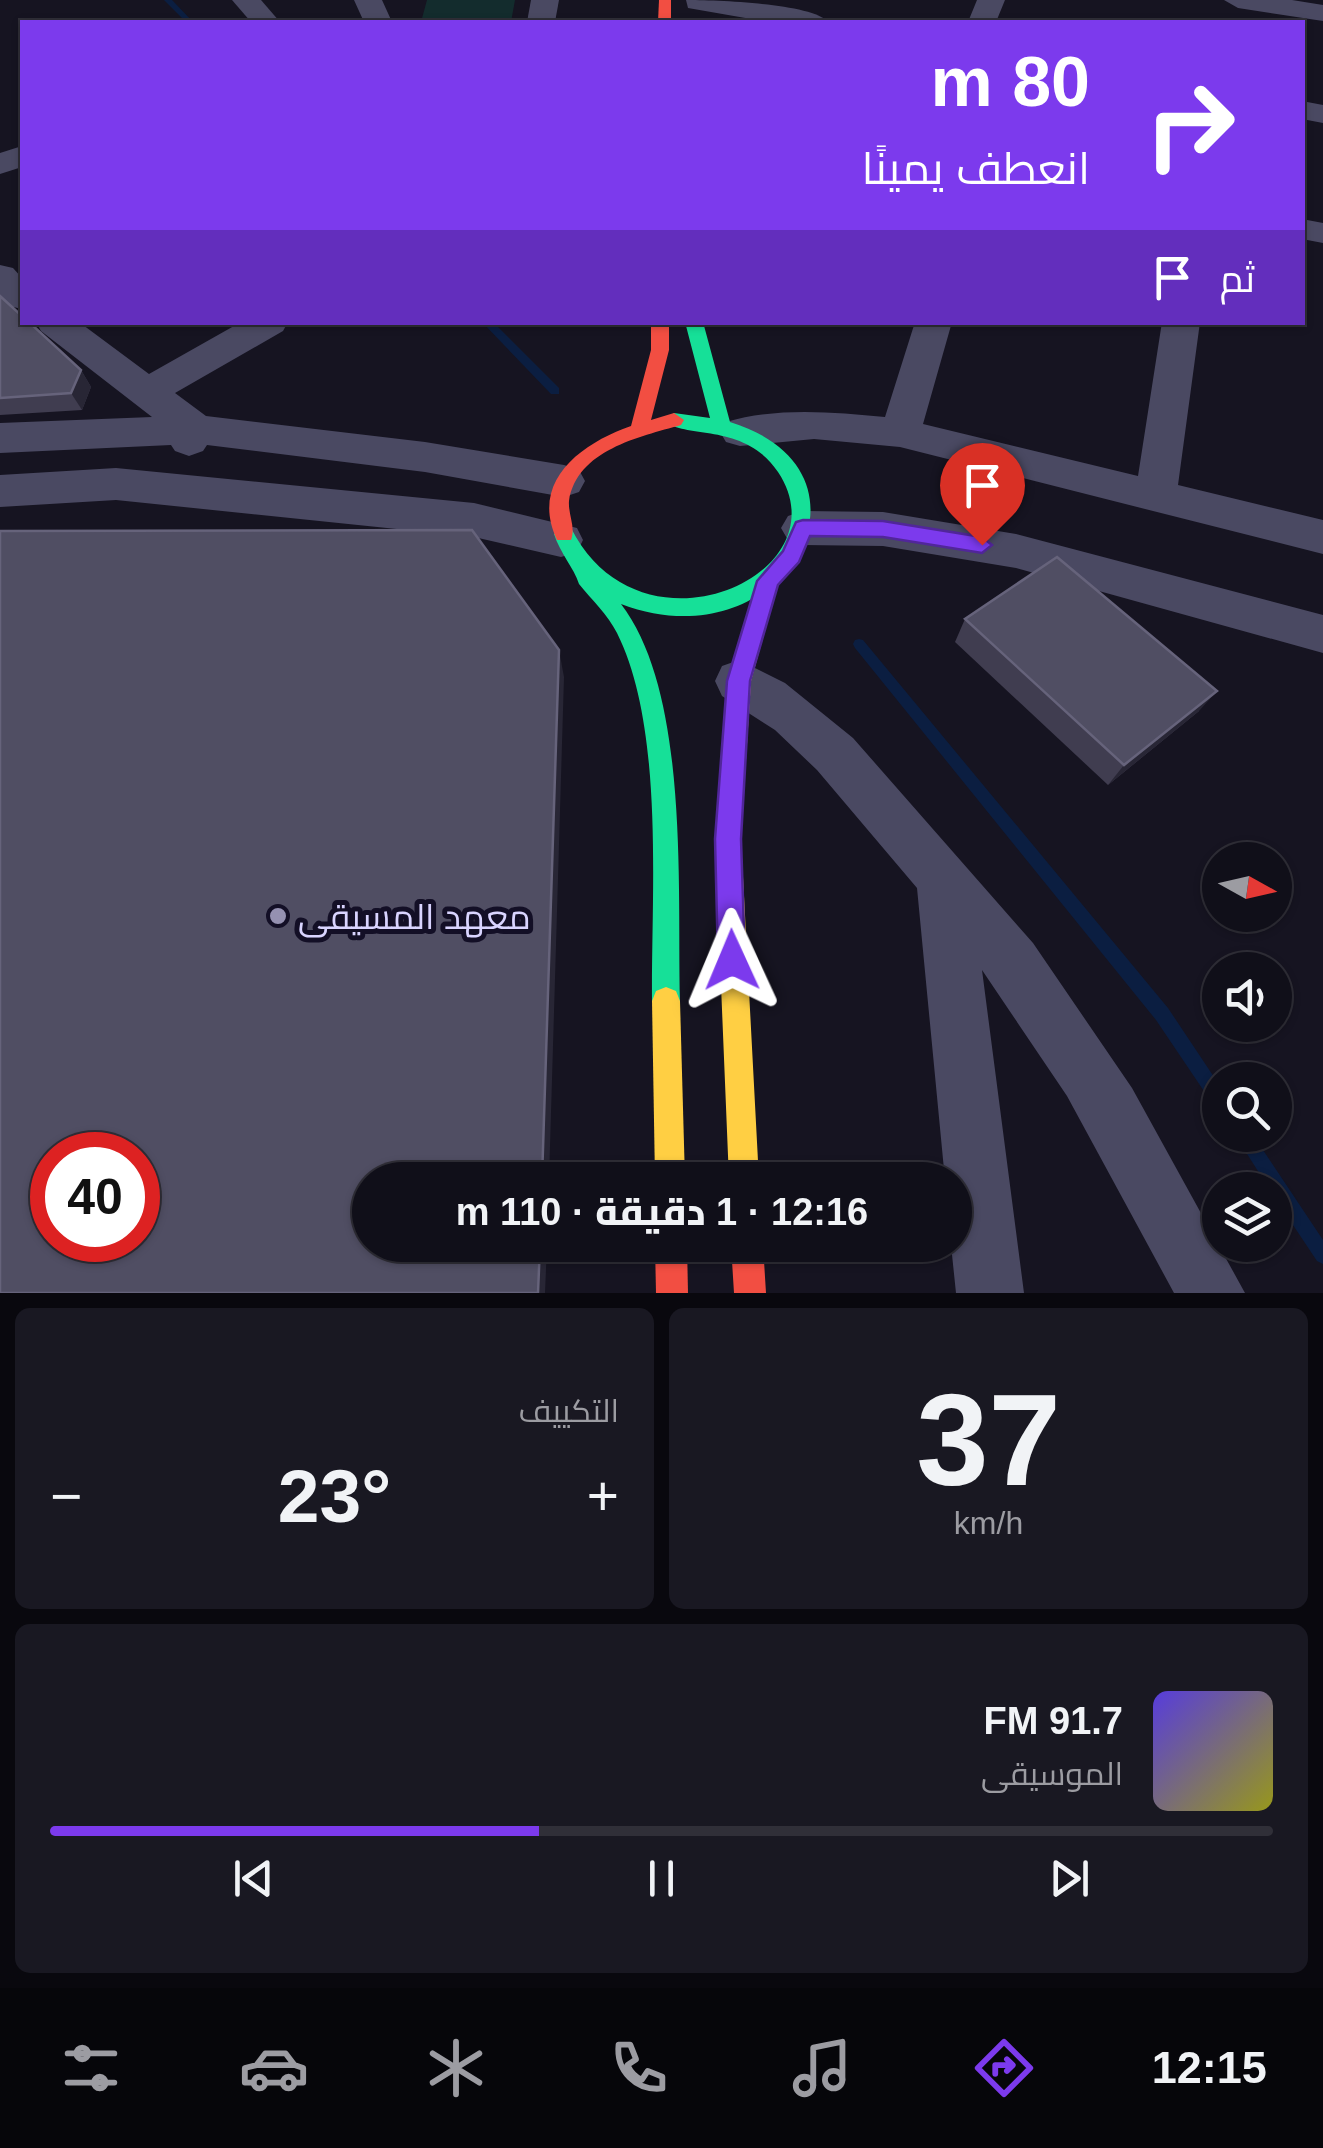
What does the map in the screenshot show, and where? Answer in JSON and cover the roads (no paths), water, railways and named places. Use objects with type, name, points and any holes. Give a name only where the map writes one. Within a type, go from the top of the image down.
[{"type":"street","points":[[246,0],[264,20]]},
{"type":"street","points":[[1223,4],[1323,14]]},
{"type":"street","points":[[698,8],[797,20]]},
{"type":"street","points":[[0,276],[20,297]]},
{"type":"street","points":[[58,325],[196,430]]},
{"type":"street","points":[[147,392],[265,325]]},
{"type":"street","points":[[640,425],[660,350],[660,325]]},
{"type":"street","points":[[0,491],[116,484],[474,520],[570,554],[609,590],[663,606],[692,608],[734,600],[768,581],[791,556],[803,528],[802,499],[790,472],[769,449],[731,429],[695,325]]},
{"type":"street","points":[[900,433],[933,325]]},
{"type":"street","points":[[1156,494],[1181,325]]},
{"type":"street","points":[[670,1162],[661,801],[650,697],[626,629],[570,554],[556,510],[564,481],[582,456],[609,436],[640,425],[674,420],[731,429],[814,425],[900,433],[1323,537]]},
{"type":"street","points":[[163,488],[196,430]]},
{"type":"street","points":[[0,438],[196,430],[443,460],[564,481]]},
{"type":"street","points":[[803,528],[883,529],[1016,551],[1323,634]]},
{"type":"street","points":[[743,1162],[728,839],[739,681],[768,581]]},
{"type":"street","points":[[739,681],[782,704],[832,747],[1002,947],[1045,1007],[1130,1145],[1211,1293]]},
{"type":"street","points":[[942,878],[990,1293]]},
{"type":"street","points":[[671,1262],[672,1293]]},
{"type":"street","points":[[748,1262],[750,1293]]},
{"type":"waterway","points":[[168,0],[188,20]]},
{"type":"waterway","points":[[490,325],[555,391]]},
{"type":"waterway","points":[[859,644],[1162,1014],[1202,1073]]},
{"type":"waterway","points":[[1254,1152],[1323,1255]]},
{"type":"place","name":"معهد المسيقى","points":[[278,916]]}]
